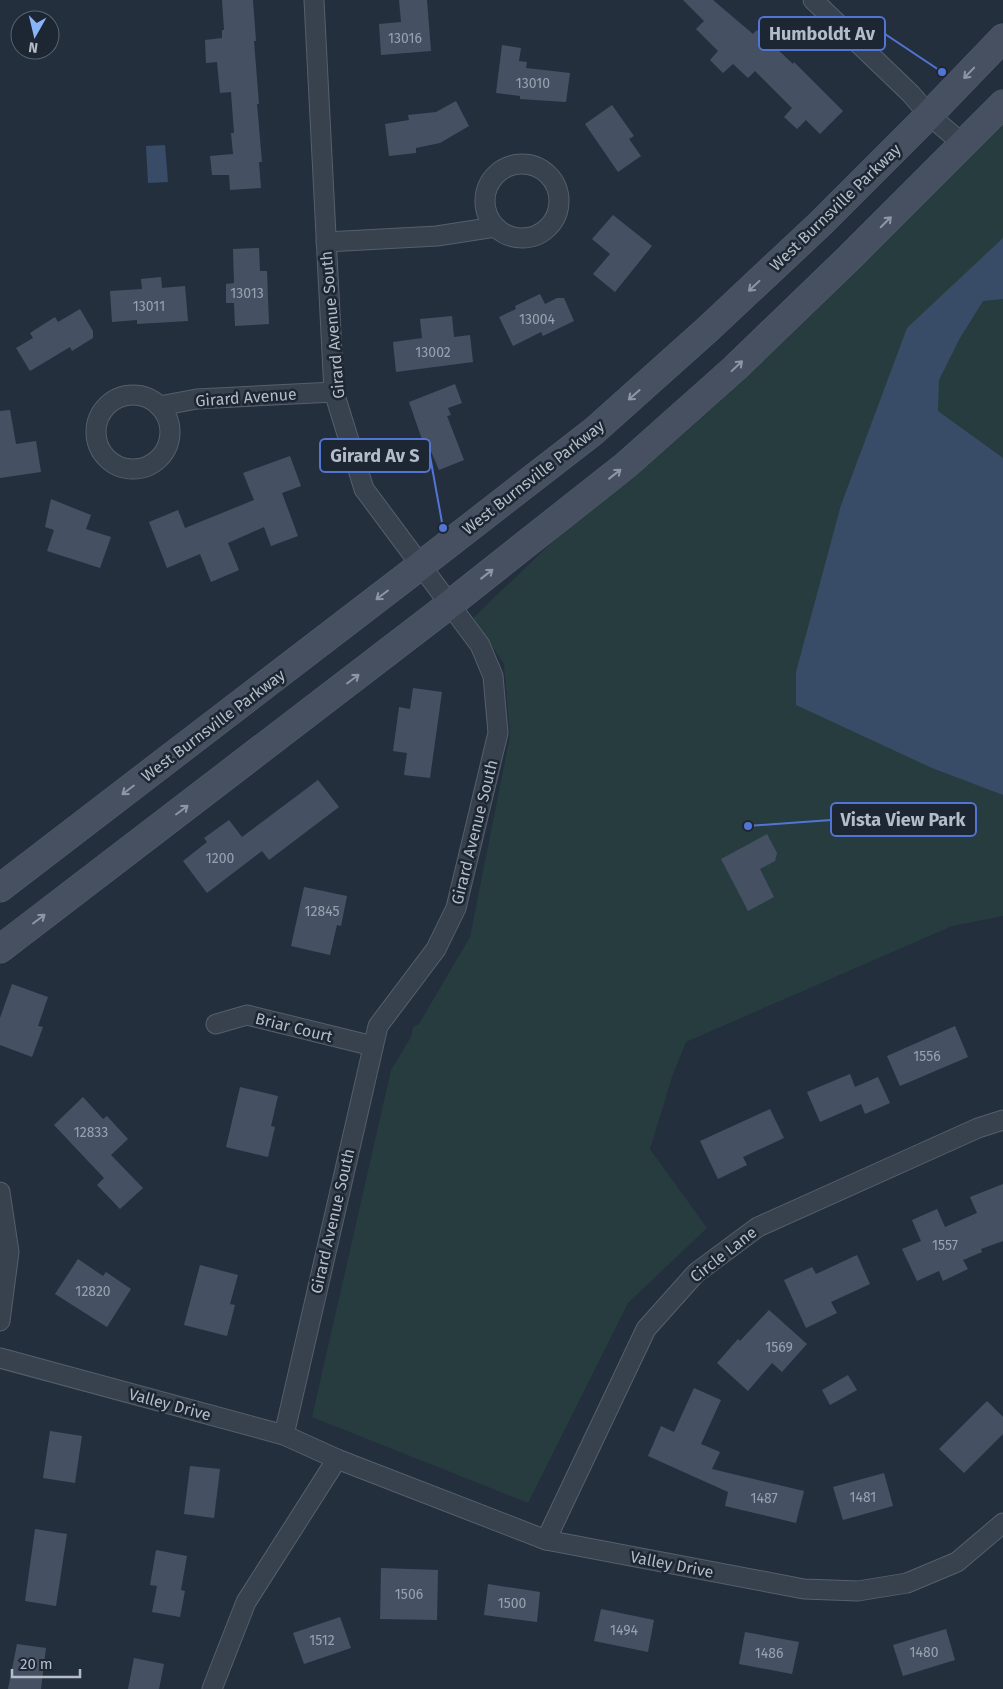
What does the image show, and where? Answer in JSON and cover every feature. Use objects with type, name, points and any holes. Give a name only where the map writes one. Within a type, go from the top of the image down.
[{"type":"street","name":"Girard Avenue South","points":[[284,1434],[378,1026],[436,949],[456,908],[498,732],[493,676],[480,645],[364,488],[334,392],[314,0]]},
{"type":"street","points":[[813,0],[911,94],[929,115],[964,145]]},
{"type":"street","name":"West Burnsville Parkway","points":[[0,888],[594,430],[701,336],[821,223],[1003,38]]},
{"type":"street","points":[[0,949],[449,605],[626,465],[735,368],[964,145],[1003,104]]},
{"type":"street","name":"Girard Avenue South","points":[[326,242],[437,236],[495,226]]},
{"type":"street","name":"Girard Avenue","points":[[159,406],[197,399],[334,392]]},
{"type":"street","name":"Briar Court","points":[[216,1024],[248,1015],[373,1046]]},
{"type":"street","name":"Circle Lane","points":[[546,1540],[646,1329],[696,1273],[758,1226],[978,1128],[1003,1120]]},
{"type":"street","points":[[0,1192],[9,1252],[0,1321]]},
{"type":"street","name":"Valley Drive","points":[[0,1358],[284,1434],[337,1458],[546,1540],[804,1589],[858,1592],[907,1583],[957,1562],[1003,1523]]},
{"type":"street","points":[[212,1689],[246,1602],[337,1458]]},
{"type":"green space","points":[[1003,110],[1003,916],[952,926],[686,1042],[672,1077],[650,1149],[707,1228],[628,1303],[528,1503],[312,1417],[391,1070],[411,1037],[413,1027],[419,1024],[470,937],[510,736],[504,664],[473,618]]},
{"type":"water","points":[[165,145],[168,182],[148,183],[146,146]]},
{"type":"water","points":[[1003,238],[1003,299],[983,301],[960,338],[939,380],[938,411],[1003,458],[1003,795],[932,768],[796,705],[796,672],[841,505],[907,328]]},
{"type":"building","points":[[222,0],[253,0],[259,104],[257,104],[262,162],[259,162],[261,188],[230,190],[229,175],[212,175],[210,156],[233,154],[231,133],[234,133],[231,92],[220,93],[217,62],[206,63],[205,40],[222,38],[222,30],[224,30]]},
{"type":"building","points":[[399,0],[427,0],[431,51],[381,55],[379,24],[401,22]]},
{"type":"building","points":[[683,0],[713,0],[753,34],[757,30],[793,64],[794,62],[843,111],[820,134],[806,120],[797,129],[784,117],[792,108],[755,71],[748,78],[733,64],[723,73],[710,60],[718,51],[696,29],[704,21]]},
{"type":"building","points":[[502,45],[521,48],[519,61],[527,62],[526,68],[570,73],[566,102],[520,99],[520,96],[496,93]]},
{"type":"building","points":[[456,101],[469,126],[440,143],[416,148],[416,153],[389,156],[385,124],[409,120],[408,115],[436,112]]},
{"type":"building","points":[[612,105],[634,136],[629,139],[641,156],[618,172],[585,124]]},
{"type":"building","points":[[613,215],[652,246],[615,292],[593,274],[610,254],[592,239]]},
{"type":"building","points":[[259,248],[260,271],[267,271],[269,324],[235,326],[234,303],[226,303],[226,284],[234,283],[233,249]]},
{"type":"building","points":[[161,277],[162,288],[185,286],[188,321],[137,324],[137,320],[112,322],[110,291],[142,289],[141,279]]},
{"type":"building","points":[[540,294],[545,304],[557,298],[564,298],[574,321],[543,336],[541,332],[513,346],[499,317],[516,309],[515,306]]},
{"type":"building","points":[[80,309],[93,331],[93,338],[72,351],[70,347],[30,371],[16,348],[33,338],[30,333],[55,317],[58,322]]},
{"type":"building","points":[[452,316],[454,337],[470,335],[473,362],[396,372],[393,342],[422,338],[420,319]]},
{"type":"building","points":[[455,384],[462,403],[448,408],[451,415],[447,416],[464,460],[439,470],[430,449],[426,451],[409,402]]},
{"type":"building","points":[[10,410],[16,444],[36,441],[41,472],[0,478],[0,411]]},
{"type":"building","points":[[290,456],[301,486],[282,493],[298,536],[271,546],[264,527],[228,543],[239,570],[211,582],[200,554],[167,568],[149,522],[178,510],[185,528],[254,500],[243,473]]},
{"type":"building","points":[[51,499],[91,515],[86,529],[111,537],[100,568],[47,551],[54,530],[45,527]]},
{"type":"building","points":[[413,688],[442,692],[430,778],[404,775],[407,753],[393,751],[399,707],[410,709]]},
{"type":"building","points":[[318,780],[339,807],[269,860],[262,851],[207,893],[183,861],[207,842],[204,838],[229,820],[242,837]]},
{"type":"building","points":[[767,834],[777,853],[775,861],[760,869],[774,897],[748,911],[721,859]]},
{"type":"building","points":[[304,887],[347,896],[341,926],[337,925],[330,955],[291,946]]},
{"type":"building","points":[[12,984],[48,997],[38,1026],[43,1027],[32,1057],[0,1045],[0,1018]]},
{"type":"building","points":[[955,1026],[968,1057],[900,1086],[887,1056]]},
{"type":"building","points":[[850,1074],[855,1087],[878,1077],[890,1103],[865,1114],[861,1104],[820,1122],[807,1092]]},
{"type":"building","points":[[240,1087],[278,1096],[271,1126],[275,1127],[268,1157],[226,1147]]},
{"type":"building","points":[[83,1097],[103,1119],[107,1116],[128,1139],[111,1155],[143,1188],[120,1209],[97,1185],[104,1178],[54,1125]]},
{"type":"building","points":[[770,1109],[784,1138],[743,1157],[747,1165],[718,1179],[700,1141]]},
{"type":"building","points":[[1003,1184],[1003,1241],[981,1249],[982,1252],[963,1260],[968,1269],[943,1281],[939,1271],[917,1281],[902,1249],[921,1241],[912,1220],[937,1209],[945,1227],[977,1213],[970,1197]]},
{"type":"building","points":[[857,1255],[870,1284],[831,1302],[837,1313],[806,1328],[784,1280],[812,1267],[816,1274]]},
{"type":"building","points":[[78,1259],[103,1276],[106,1272],[131,1289],[107,1327],[55,1294]]},
{"type":"building","points":[[200,1265],[238,1275],[230,1304],[235,1305],[227,1336],[184,1325]]},
{"type":"building","points":[[769,1310],[807,1344],[782,1372],[772,1363],[748,1391],[717,1363],[738,1339],[740,1341]]},
{"type":"building","points":[[848,1375],[857,1390],[830,1405],[822,1390]]},
{"type":"building","points":[[694,1388],[721,1400],[701,1444],[720,1452],[712,1469],[804,1491],[796,1523],[725,1506],[728,1492],[648,1456],[661,1426],[674,1432]]},
{"type":"building","points":[[987,1401],[1003,1417],[1003,1434],[964,1473],[939,1449]]},
{"type":"building","points":[[50,1431],[82,1436],[75,1483],[43,1478]]},
{"type":"building","points":[[190,1466],[220,1469],[214,1518],[184,1514]]},
{"type":"building","points":[[884,1473],[893,1506],[843,1520],[833,1487]]},
{"type":"building","points":[[35,1529],[67,1534],[56,1606],[25,1601]]},
{"type":"building","points":[[156,1550],[187,1556],[181,1590],[185,1591],[180,1617],[152,1612],[157,1586],[150,1585]]},
{"type":"building","points":[[381,1568],[438,1570],[437,1620],[380,1619]]},
{"type":"building","points":[[488,1584],[540,1592],[537,1622],[484,1615]]},
{"type":"building","points":[[601,1609],[654,1620],[648,1652],[594,1641]]},
{"type":"building","points":[[340,1617],[351,1648],[304,1664],[293,1633]]},
{"type":"building","points":[[946,1629],[955,1660],[903,1676],[893,1645]]},
{"type":"building","points":[[745,1632],[799,1642],[792,1674],[739,1664]]},
{"type":"building","points":[[17,1644],[46,1648],[41,1689],[8,1689]]},
{"type":"building","points":[[134,1658],[164,1664],[159,1689],[128,1689]]},
{"type":"place","name":"Humboldt Av","points":[[942,72]]},
{"type":"place","name":"Girard Av S","points":[[443,528]]},
{"type":"place","name":"Vista View Park","points":[[748,826]]}]
